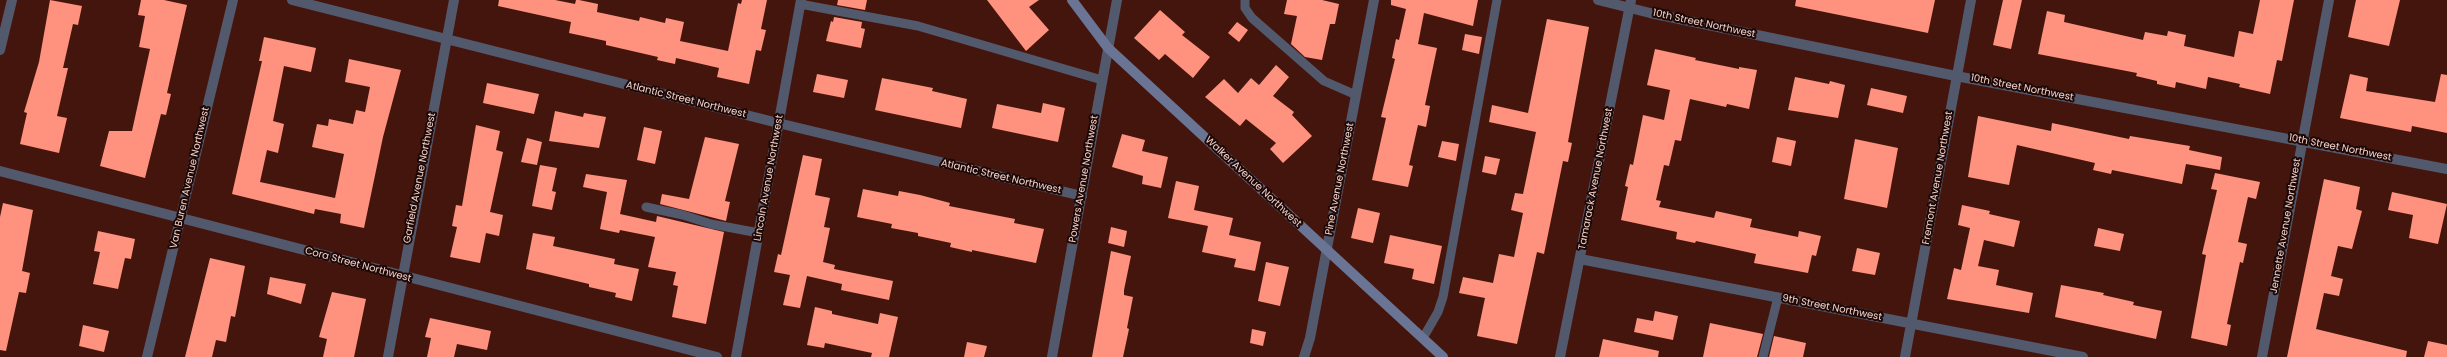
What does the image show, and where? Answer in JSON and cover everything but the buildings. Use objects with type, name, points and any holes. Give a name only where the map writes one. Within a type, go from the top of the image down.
[{"type":"main road","name":"Walker Avenue Northwest","points":[[1072,0],[1108,48],[1443,357]]},
{"type":"street","points":[[0,50],[12,0]]},
{"type":"street","name":"Van Buren Avenue Northwest","points":[[147,357],[233,0]]},
{"type":"street","name":"Atlantic Street Northwest","points":[[292,0],[778,124],[1082,196]]},
{"type":"street","name":"Garfield Avenue Northwest","points":[[388,357],[454,0]]},
{"type":"street","name":"Powers Avenue Northwest","points":[[1052,357],[1117,0]]},
{"type":"street","name":"Pine Avenue Northwest","points":[[1304,357],[1327,250],[1374,0]]},
{"type":"street","name":"10th Street Northwest","points":[[1598,0],[1630,4],[1956,76],[2301,140],[2447,169]]},
{"type":"street","name":"Fremont Avenue Northwest","points":[[1905,357],[1971,0]]},
{"type":"street","name":"Jennette Avenue Northwest","points":[[2262,357],[2301,140],[2329,0]]},
{"type":"street","name":"Lincoln Avenue Northwest","points":[[736,357],[801,2]]},
{"type":"street","name":"Tamarack Avenue Northwest","points":[[1560,357],[1630,4]]},
{"type":"street","name":"Cora Street Northwest","points":[[0,171],[717,357]]},
{"type":"street","name":"9th Street Northwest","points":[[1580,259],[2083,357]]},
{"type":"lane","points":[[1246,0],[1244,8],[1252,18],[1324,81],[1356,95]]},
{"type":"lane","points":[[1422,338],[1438,312],[1443,297],[1497,0]]},
{"type":"lane","points":[[801,2],[918,26],[1102,80]]},
{"type":"lane","points":[[646,207],[683,215],[711,224],[759,233]]},
{"type":"lane","points":[[1764,357],[1778,297]]}]
